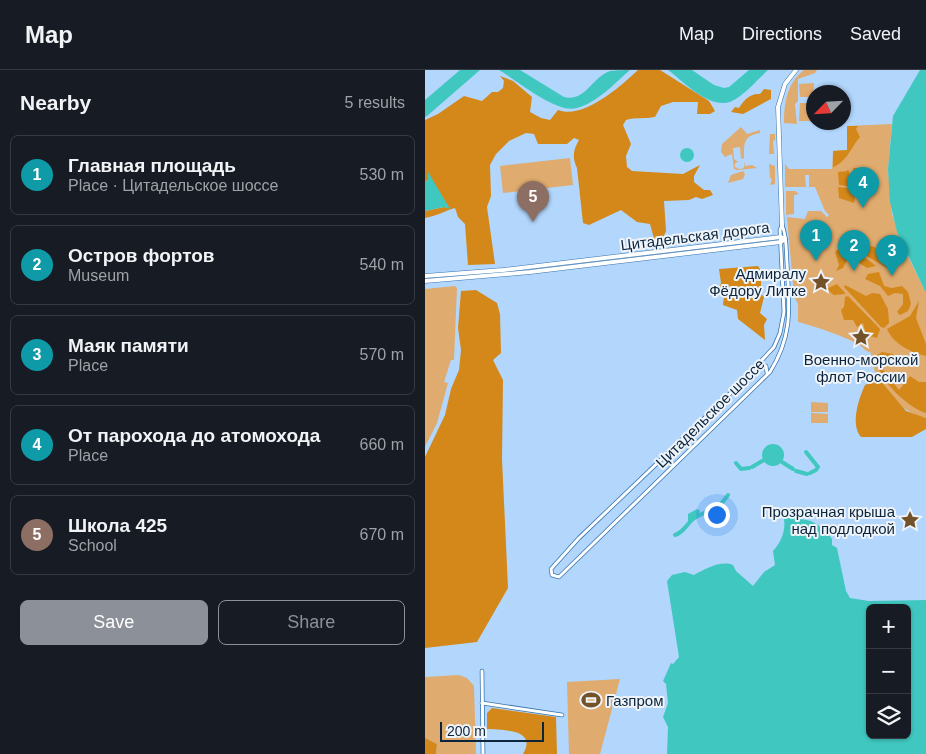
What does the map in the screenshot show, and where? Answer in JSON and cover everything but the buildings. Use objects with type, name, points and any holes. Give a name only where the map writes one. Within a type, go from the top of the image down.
[{"type":"street","name":"Цитадельское шоссе","points":[[782,239],[789,322],[781,353],[764,378],[559,577],[552,575],[550,571],[579,538],[759,365],[774,347],[783,324],[784,298],[782,239],[782,225],[778,107],[785,84],[796,70]]},
{"type":"street","name":"Цитадельская дорога","points":[[425,276],[503,270],[782,239]]},
{"type":"street","name":"Цитадельская дорога","points":[[425,281],[530,272],[782,239]]},
{"type":"street","points":[[759,365],[765,364],[767,368],[764,378]]},
{"type":"street","points":[[481,671],[483,754]]},
{"type":"street","points":[[482,703],[562,715]]},
{"type":"shaded area","points":[[460,70],[480,70],[425,117],[425,100]]},
{"type":"shaded area","points":[[499,70],[520,70],[564,97],[572,98],[583,93],[598,78],[610,71],[630,70],[606,92],[592,101],[577,108],[568,108],[558,106],[537,95]]},
{"type":"shaded area","points":[[638,70],[660,70],[709,101],[715,111],[710,114],[697,114],[698,102],[673,102],[661,106],[655,117],[626,120],[623,125],[631,144],[626,156],[627,167],[632,171],[683,174],[700,165],[694,176],[694,182],[704,190],[710,190],[713,195],[702,199],[696,197],[689,200],[664,201],[666,231],[662,240],[655,242],[650,224],[637,222],[621,210],[589,225],[583,223],[577,168],[574,161],[574,151],[579,140],[574,138],[567,144],[538,144],[534,134],[526,133],[509,141],[496,154],[490,165],[491,196],[487,207],[495,264],[468,265],[465,224],[458,217],[455,208],[425,218],[425,211],[444,207],[449,208],[428,174],[428,180],[425,182],[425,120],[438,114],[464,96],[482,101],[492,92],[498,92],[503,88],[504,81],[500,76],[513,81],[532,97],[530,112],[550,120],[558,110],[568,112],[579,110],[601,100]]},
{"type":"shaded area","points":[[668,70],[692,70],[714,85],[724,88],[729,87],[749,70],[768,70],[742,95],[724,103],[715,102],[698,94]]},
{"type":"shaded area","points":[[804,70],[817,70],[815,73],[798,79],[798,101],[795,104],[797,124],[784,123],[790,87]]},
{"type":"shaded area","points":[[920,70],[926,70],[926,293],[897,232],[890,202],[888,169],[893,116]]},
{"type":"shaded area","points":[[814,83],[814,85],[806,85],[806,97],[800,97],[799,84]]},
{"type":"shaded area","points":[[764,89],[771,90],[771,99],[743,114],[731,112],[735,107],[739,108],[748,98],[760,94]]},
{"type":"shaded area","points":[[800,103],[806,103],[806,121],[799,121]]},
{"type":"shaded area","points":[[892,124],[888,169],[892,214],[902,244],[926,293],[926,418],[906,410],[888,394],[876,374],[871,353],[845,338],[798,322],[798,304],[794,296],[787,217],[805,219],[808,211],[821,211],[827,217],[829,215],[825,211],[815,187],[809,187],[809,175],[805,175],[806,187],[785,187],[785,164],[789,169],[832,169],[833,151],[847,150],[847,130],[851,130],[851,126]]},
{"type":"shaded area","points":[[851,126],[858,126],[856,129],[860,137],[842,162],[833,167],[833,151],[847,150],[847,130],[851,130]]},
{"type":"shaded area","points":[[741,127],[747,134],[760,130],[760,133],[747,138],[744,159],[741,158],[740,147],[733,148],[734,159],[738,162],[735,163],[735,167],[739,169],[744,168],[745,161],[745,166],[752,165],[757,168],[737,170],[734,169],[732,154],[725,157],[721,152],[722,144]]},
{"type":"shaded area","points":[[770,134],[775,134],[775,140],[773,141],[774,154],[769,154]]},
{"type":"shaded area","points":[[687,148],[692,150],[694,155],[692,160],[687,162],[682,160],[680,155],[682,150]]},
{"type":"shaded area","points":[[570,158],[573,185],[503,193],[500,166]]},
{"type":"shaded area","points":[[769,164],[775,166],[775,184],[770,185],[772,179],[770,178]]},
{"type":"shaded area","points":[[853,168],[865,168],[868,174],[858,187],[853,179]]},
{"type":"shaded area","points":[[848,169],[852,182],[847,186],[839,185],[838,172],[847,171]]},
{"type":"shaded area","points":[[743,171],[745,174],[743,179],[728,183],[731,175]]},
{"type":"shaded area","points":[[428,172],[450,209],[444,207],[425,211],[425,182],[428,180]]},
{"type":"shaded area","points":[[838,187],[848,188],[855,198],[854,203],[839,198]]},
{"type":"shaded area","points":[[786,191],[795,191],[799,194],[794,195],[794,214],[786,215]]},
{"type":"shaded area","points":[[882,243],[893,259],[891,266],[887,268],[860,252],[872,246],[876,248],[877,253],[880,253]]},
{"type":"shaded area","points":[[841,247],[867,259],[876,266],[867,268],[856,261],[847,260],[843,268],[836,271],[839,265],[835,252]]},
{"type":"shaded area","points":[[758,266],[760,269],[757,277],[761,279],[761,294],[764,297],[760,313],[767,319],[764,325],[765,340],[738,319],[737,310],[723,305],[724,296],[730,298],[734,296],[733,288],[729,286],[720,294],[718,290],[721,283],[719,269]]},
{"type":"shaded area","points":[[879,272],[884,286],[892,288],[902,286],[908,292],[911,304],[908,311],[900,315],[897,312],[903,304],[903,294],[895,293],[888,296],[880,286],[865,279],[868,274]]},
{"type":"shaded area","points":[[837,284],[845,294],[834,295],[826,289]]},
{"type":"shaded area","points":[[845,285],[866,296],[872,293],[880,294],[888,309],[889,323],[884,328],[881,327],[844,287]]},
{"type":"shaded area","points":[[455,286],[457,288],[454,360],[451,360],[444,382],[448,383],[437,423],[425,447],[425,289]]},
{"type":"shaded area","points":[[476,290],[497,303],[500,314],[501,353],[493,360],[503,380],[502,459],[508,588],[477,642],[425,648],[425,457],[445,415],[451,389],[459,370],[461,350],[458,328],[461,291]]},
{"type":"shaded area","points":[[848,296],[880,329],[877,338],[866,335],[863,323],[857,327],[853,320],[844,320],[841,310],[844,307],[845,297]]},
{"type":"shaded area","points":[[919,301],[916,318],[926,344],[926,356],[903,347],[887,329],[910,316]]},
{"type":"shaded area","points":[[882,352],[893,354],[896,360],[886,363],[878,360],[877,355]]},
{"type":"shaded area","points":[[878,363],[899,390],[910,376],[919,382],[926,382],[926,413],[912,406],[888,385],[879,369]]},
{"type":"shaded area","points":[[879,379],[906,411],[926,418],[926,429],[912,437],[861,437],[856,425],[860,397],[865,385]]},
{"type":"shaded area","points":[[811,402],[828,403],[828,412],[811,412]]},
{"type":"shaded area","points":[[811,413],[828,414],[828,423],[811,423]]},
{"type":"shaded area","points":[[773,444],[781,447],[784,455],[781,463],[773,466],[765,463],[762,455],[765,447]]},
{"type":"shaded area","points":[[697,509],[700,511],[698,517],[688,521],[688,514]]},
{"type":"shaded area","points":[[785,513],[793,518],[807,520],[821,527],[830,536],[832,545],[837,548],[846,591],[850,598],[869,601],[926,600],[926,754],[667,754],[668,727],[663,717],[668,703],[666,684],[663,681],[671,663],[673,664],[679,657],[667,581],[672,575],[685,572],[694,575],[713,566],[728,564],[733,565],[736,571],[753,586],[764,572],[775,565],[773,551],[781,538],[784,518],[782,514]]},
{"type":"shaded area","points":[[459,675],[467,678],[474,686],[476,754],[436,754],[437,744],[425,738],[425,677]]},
{"type":"shaded area","points":[[620,679],[600,754],[569,754],[567,682]]},
{"type":"shaded area","points":[[492,708],[556,717],[557,754],[523,754],[526,740],[522,735],[516,732],[487,729],[487,713]]},
{"type":"shaded area","points":[[425,738],[437,744],[436,754],[425,754]]},
{"type":"waterway","points":[[806,452],[818,467],[810,473]]},
{"type":"waterway","points":[[752,467],[764,460]]},
{"type":"waterway","points":[[782,462],[793,469]]},
{"type":"waterway","points":[[736,463],[741,469],[749,468]]},
{"type":"waterway","points":[[796,471],[807,474]]},
{"type":"waterway","points":[[675,535],[681,532],[696,517],[714,509],[728,495]]},
{"type":"place","name":"От парохода до атомохода","points":[[863,208]]},
{"type":"place","name":"Школа 425","points":[[533,222]]},
{"type":"place","name":"Главная площадь","points":[[816,261]]},
{"type":"place","name":"Остров фортов","points":[[854,271]]},
{"type":"place","name":"Маяк памяти","points":[[892,276]]},
{"type":"place","name":"Адмиралу Фёдору Литке","points":[[821,282]]},
{"type":"place","name":"Военно-морской флот России","points":[[861,337]]},
{"type":"place","name":"Прозрачная крыша над подлодкой","points":[[910,520]]},
{"type":"place","name":"Газпром","points":[[591,700]]}]
